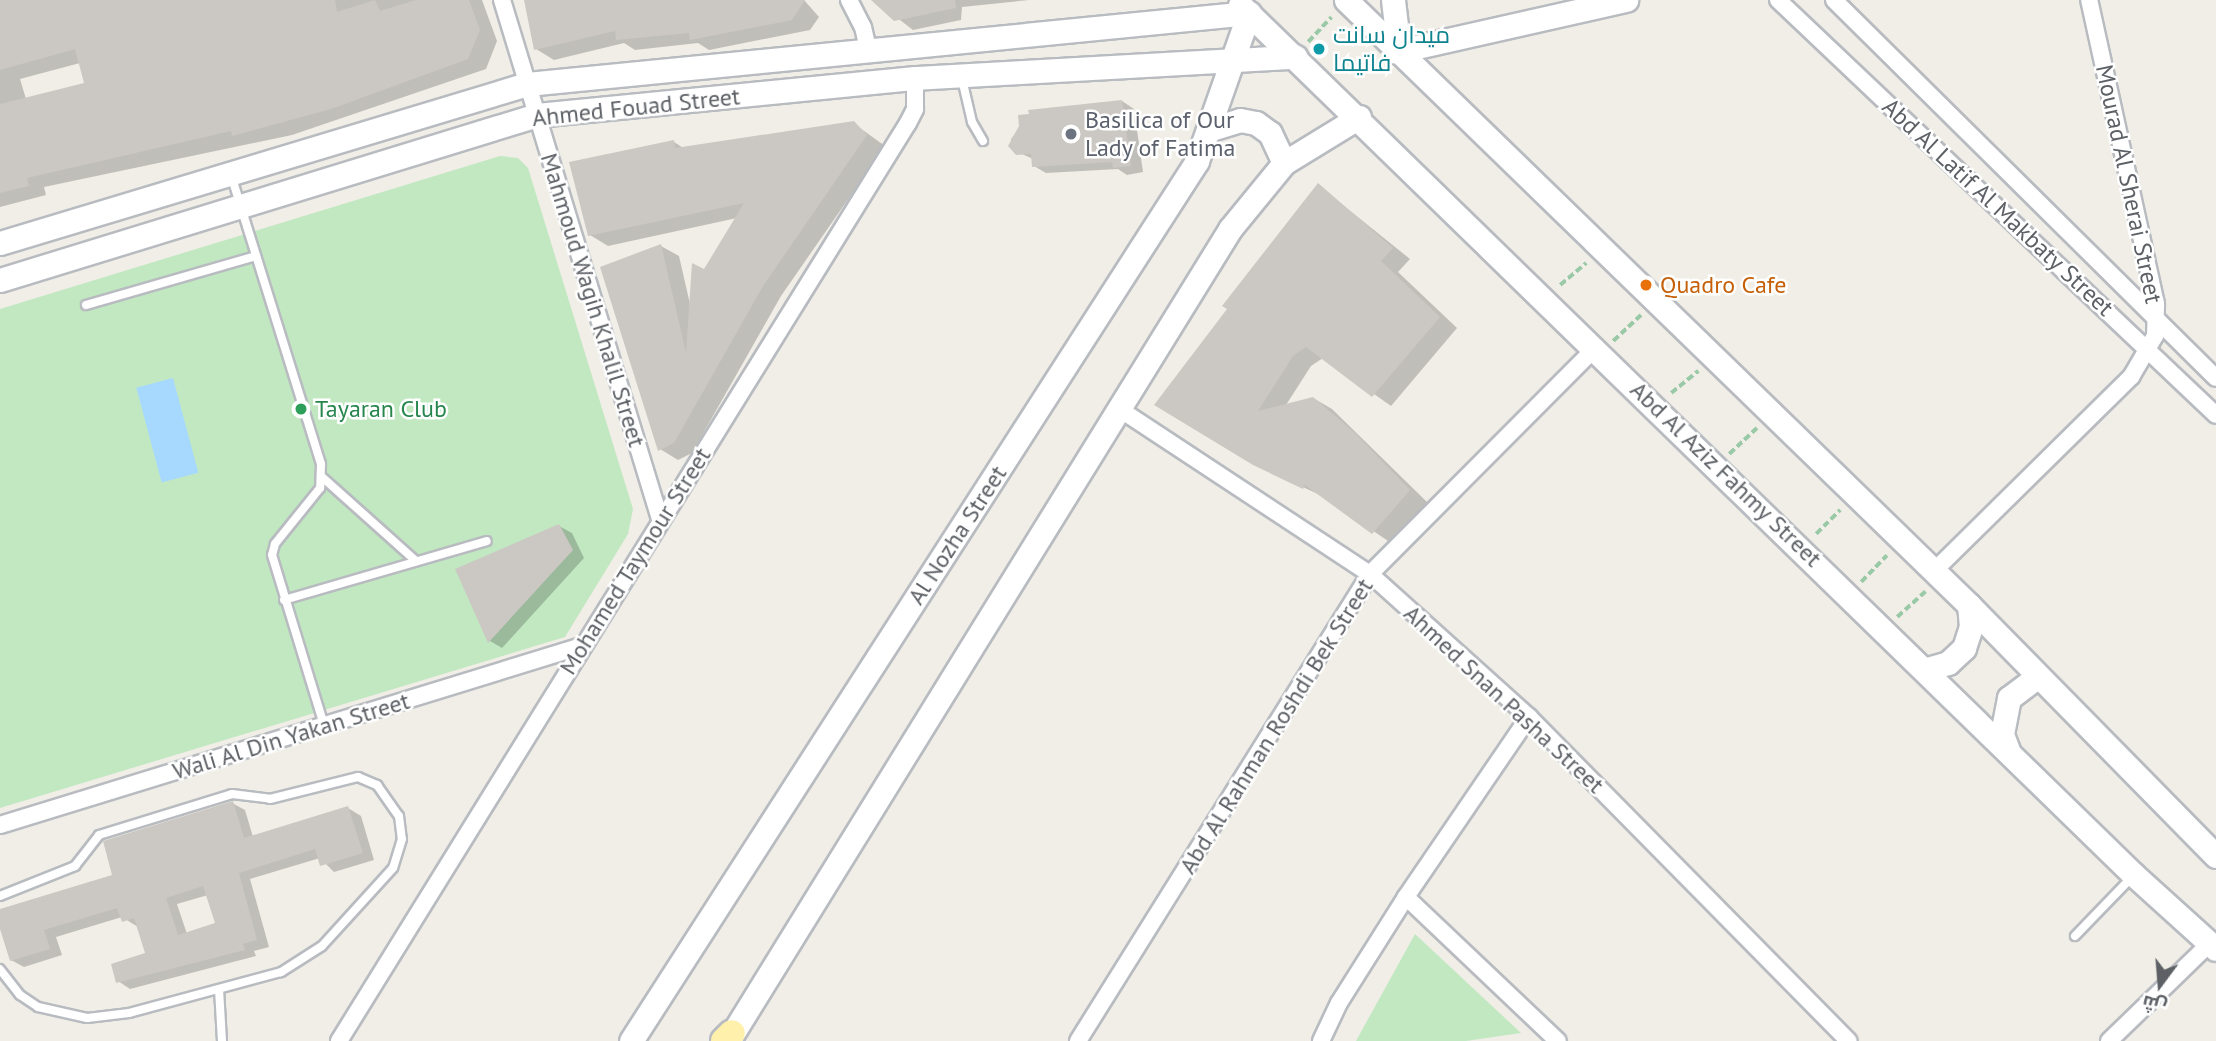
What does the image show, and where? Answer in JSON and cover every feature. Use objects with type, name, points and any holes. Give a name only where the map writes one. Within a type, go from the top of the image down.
[{"type":"main road","points":[[1399,51],[1626,0]]},
{"type":"main road","points":[[1399,51],[1400,1]]},
{"type":"main road","points":[[1342,5],[1399,51],[1969,605],[2216,856]]},
{"type":"main road","name":"Ahmed Fouad Street","points":[[0,243],[527,84],[1242,7]]},
{"type":"main road","name":"Abd Al Aziz Fahmy Street","points":[[1242,7],[1359,117],[1885,628],[2134,875],[2213,946]]},
{"type":"main road","name":"Al Nozha Street","points":[[631,1041],[1184,183],[1211,129],[1242,7]]},
{"type":"main road","name":"Ahmed Fouad Street","points":[[0,280],[537,115],[915,78],[1229,64],[1295,57]]},
{"type":"main road","points":[[728,1039],[1230,229],[1284,163],[1359,117]]},
{"type":"main road","points":[[1211,129],[1240,120],[1256,124],[1270,133],[1284,163]]},
{"type":"main road","points":[[1927,669],[1948,663],[1964,648],[1971,627],[1969,605]]},
{"type":"main road","points":[[2008,751],[2002,734],[2009,698],[2038,676]]},
{"type":"street","name":"Mahmoud Wagih Khalil Street","points":[[502,0],[660,519]]},
{"type":"street","points":[[849,0],[863,27],[868,49]]},
{"type":"street","name":"Abd Al Latif Al Makbaty Street","points":[[1778,0],[2216,415]]},
{"type":"street","name":"Abd Al Latif Al Makbaty Street","points":[[1834,0],[2216,378]]},
{"type":"street","name":"Mourad Al Sherai Street","points":[[1936,575],[2131,377],[2150,351],[2157,320],[2089,0]]},
{"type":"street","name":"Mohamed Taymour Street","points":[[339,1041],[660,519],[908,123],[915,109],[915,78]]},
{"type":"street","name":"Abd Al Rahman Roshdi Bek Street","points":[[1078,1041],[1370,574],[1598,349]]},
{"type":"street","name":"Ahmed Snan Pasha Street","points":[[1118,408],[1370,574],[1529,717],[1848,1041]]},
{"type":"street","name":"Wali Al Din Yakan Street","points":[[0,825],[582,646]]},
{"type":"street","points":[[1321,1041],[1339,1003],[1406,897],[1529,717]]},
{"type":"street","points":[[1406,897],[1556,1039]]},
{"type":"street","points":[[2109,1041],[2213,946]]},
{"type":"street","points":[[1537,1041],[1556,1039]]},
{"type":"lane","points":[[962,76],[972,122],[983,141]]},
{"type":"lane","points":[[231,173],[322,477],[416,561]]},
{"type":"lane","points":[[86,305],[256,256]]},
{"type":"lane","points":[[322,477],[314,498],[275,544],[273,568],[324,725]]},
{"type":"lane","points":[[284,600],[487,541]]},
{"type":"lane","points":[[0,896],[75,866],[99,835],[232,794],[270,799],[358,777],[377,785],[399,816],[402,839],[399,854],[382,881],[322,946],[298,965],[129,1013],[87,1018],[38,1007],[20,995],[0,969]]},
{"type":"lane","points":[[2075,936],[2134,875]]},
{"type":"lane","points":[[219,989],[222,1041]]},
{"type":"path","points":[[1295,57],[1342,5]]},
{"type":"path","points":[[1545,298],[1602,249]]},
{"type":"path","points":[[1598,349],[1656,302]]},
{"type":"path","points":[[1656,406],[1713,358]]},
{"type":"path","points":[[1717,465],[1772,415]]},
{"type":"path","points":[[1801,547],[1855,496]]},
{"type":"path","points":[[1849,593],[1901,541]]},
{"type":"path","points":[[1885,628],[1936,575]]},
{"type":"green space","name":"Tayaran Club","points":[[500,156],[518,158],[528,168],[633,509],[628,534],[565,637],[0,808],[0,309]]},
{"type":"green space","points":[[1415,934],[1521,1033],[1466,1041],[1356,1041]]},
{"type":"water","points":[[173,378],[198,473],[162,482],[136,388]]},
{"type":"building","points":[[0,0],[335,0],[337,12],[375,0],[380,11],[416,0],[469,0],[480,30],[468,59],[331,109],[232,136],[231,131],[27,178],[29,186],[0,193],[0,104],[84,83],[75,49],[0,70]]},
{"type":"building","points":[[524,0],[805,0],[792,20],[690,40],[689,33],[616,40],[615,31],[534,50]]},
{"type":"building","points":[[871,0],[955,0],[956,8],[894,21]]},
{"type":"building","name":"Basilica of Our Lady of Fatima","points":[[1122,100],[1131,166],[1113,168],[1112,162],[1032,167],[1031,154],[1016,155],[1008,146],[1019,126],[1018,115],[1029,114],[1028,110]]},
{"type":"building","points":[[854,121],[867,135],[763,286],[674,443],[658,451],[600,267],[661,244],[686,353],[692,263],[704,269],[744,203],[588,236],[569,162],[674,140],[675,148]]},
{"type":"building","points":[[1318,183],[1393,248],[1381,261],[1440,317],[1372,397],[1306,347],[1293,356],[1258,411],[1313,397],[1354,432],[1410,490],[1372,534],[1305,485],[1303,489],[1253,465],[1154,405],[1227,309],[1222,306]]},
{"type":"building","points":[[559,524],[573,550],[488,643],[455,569]]},
{"type":"building","points":[[233,801],[244,838],[348,806],[363,853],[320,866],[315,849],[239,873],[257,940],[243,944],[245,950],[116,983],[111,964],[145,953],[134,918],[122,922],[117,908],[44,930],[50,949],[10,961],[0,929],[0,909],[112,875],[103,841]],"holes":[[[203,886],[215,923],[178,935],[166,898]]]},
{"type":"place","name":"ميدان سانت فاتيما","points":[[1319,49]]},
{"type":"place","name":"Basilica of Our Lady of Fatima","points":[[1071,134]]},
{"type":"place","name":"Quadro Cafe","points":[[1646,285]]},
{"type":"place","name":"Tayaran Club","points":[[301,409]]}]
